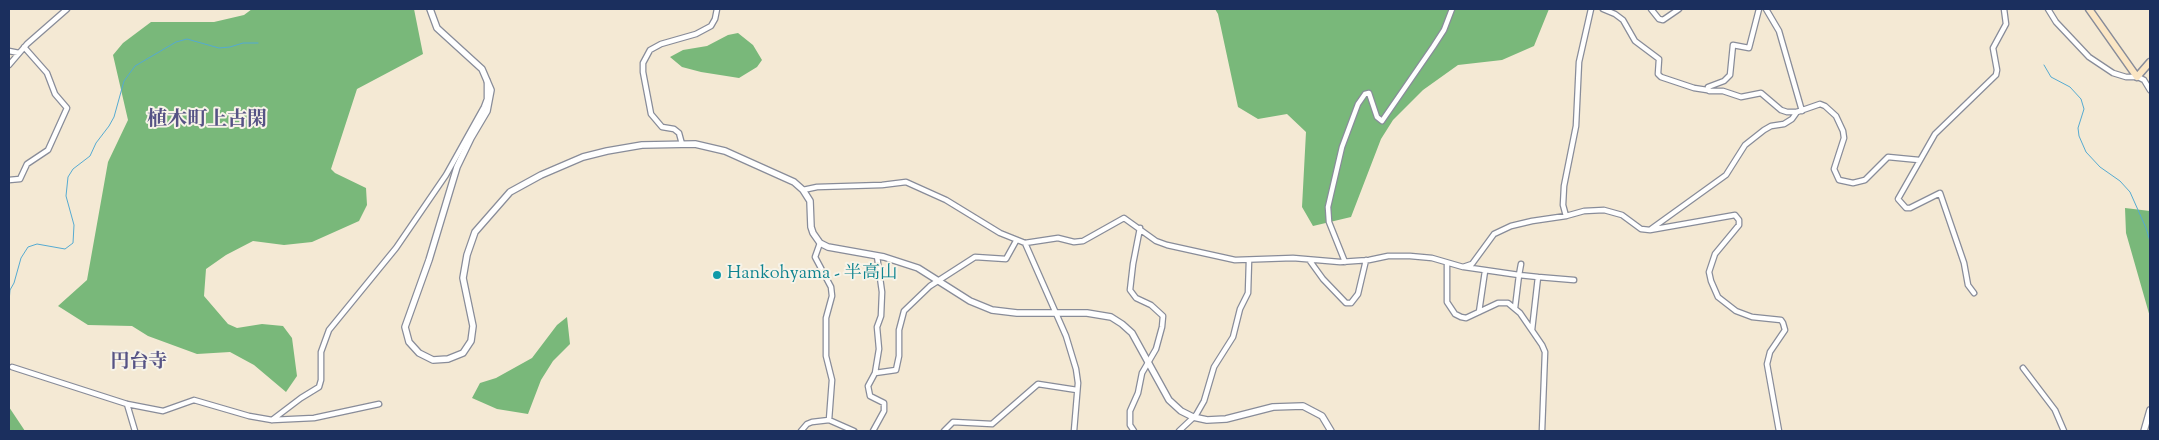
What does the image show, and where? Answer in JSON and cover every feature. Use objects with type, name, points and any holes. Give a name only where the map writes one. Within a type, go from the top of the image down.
[{"type":"main road","points":[[2089,9],[2137,77],[2150,62]]},
{"type":"street","points":[[9,65],[24,47],[67,9]]},
{"type":"street","points":[[430,9],[437,28],[482,69],[488,79],[491,90],[487,111],[457,167],[429,260],[404,327],[409,342],[419,353],[433,360],[463,353],[471,341],[473,326],[471,305],[463,278],[467,255],[475,232],[510,192],[541,175],[583,157],[642,145],[682,144],[706,146],[725,151],[794,182],[803,190],[810,201],[813,233],[820,244],[840,251],[877,256],[918,268],[970,301],[992,310],[1017,313],[1100,314],[1111,317],[1132,333],[1168,400],[1181,411],[1194,418],[1207,420],[1226,419],[1273,407],[1303,406],[1322,416],[1332,431]]},
{"type":"street","points":[[682,144],[679,134],[674,129],[662,127],[651,114],[643,63],[650,50],[661,44],[696,34],[711,26],[717,9]]},
{"type":"street","points":[[1345,262],[1329,222],[1328,207],[1342,147],[1358,104],[1365,94],[1369,93],[1377,117],[1382,121],[1444,30],[1452,9]]},
{"type":"street","points":[[1566,216],[1563,205],[1564,186],[1576,126],[1579,62],[1591,9],[1601,9],[1615,14],[1624,20],[1635,41],[1659,60],[1658,74],[1661,77],[1694,88],[1723,91],[1742,97],[1761,94],[1781,110],[1799,111],[1820,104],[1836,116],[1843,131],[1844,138],[1834,169],[1839,180],[1853,183],[1864,180],[1888,157],[1919,160]]},
{"type":"street","points":[[1651,9],[1663,20],[1679,9]]},
{"type":"street","points":[[1707,90],[1708,87],[1724,80],[1730,75],[1733,45],[1749,48],[1760,9]]},
{"type":"street","points":[[1766,9],[1779,30],[1799,111]]},
{"type":"street","points":[[1974,293],[1968,284],[1964,263],[1940,193],[1910,208],[1906,208],[1898,199],[1935,134],[1943,124],[1964,107],[1996,75],[1997,70],[1993,48],[2006,24],[2004,9]]},
{"type":"street","points":[[2048,9],[2056,22],[2089,57],[2114,73],[2144,80],[2150,90]]},
{"type":"street","points":[[9,180],[20,179],[27,164],[48,150],[67,108],[55,94],[47,73],[24,47]]},
{"type":"street","points":[[9,51],[19,53]]},
{"type":"street","points":[[272,420],[319,387],[321,380],[321,352],[329,330],[396,248],[446,175],[484,107],[488,79]]},
{"type":"street","points":[[1650,230],[1726,175],[1745,146],[1764,130],[1771,126],[1784,124],[1799,111]]},
{"type":"street","points":[[803,190],[817,187],[882,185],[906,182],[946,200],[1000,233],[1025,243],[1058,238],[1074,242],[1083,241],[1124,218],[1156,241],[1222,258],[1249,260],[1292,258],[1345,262],[1388,256],[1410,256],[1432,258],[1447,264],[1485,271],[1574,280]]},
{"type":"street","points":[[1462,267],[1472,264],[1485,244],[1503,228],[1584,211],[1604,210],[1622,215],[1641,229],[1650,230],[1731,215],[1737,216],[1739,225],[1724,242],[1712,262],[1709,272],[1718,297],[1736,311],[1752,317],[1781,320],[1783,323],[1784,330],[1770,352],[1767,364],[1780,431]]},
{"type":"street","points":[[1134,431],[1130,425],[1130,411],[1138,394],[1142,373],[1156,349],[1163,316],[1151,305],[1136,298],[1130,290],[1140,228]]},
{"type":"street","points":[[875,373],[896,370],[899,356],[899,330],[904,311],[911,303],[938,280],[975,257],[1006,259],[1016,241]]},
{"type":"street","points":[[1025,243],[1069,346],[1077,376],[1074,431]]},
{"type":"street","points":[[820,244],[815,257],[831,287],[832,296],[826,318],[826,356],[832,380],[830,420]]},
{"type":"street","points":[[873,431],[884,411],[884,403],[870,396],[868,386],[875,373],[879,349],[877,327],[881,316],[882,292],[877,256]]},
{"type":"street","points":[[1179,431],[1194,418],[1204,401],[1217,360],[1233,337],[1240,309],[1248,293],[1249,260]]},
{"type":"street","points":[[1310,260],[1322,279],[1346,304],[1354,300],[1358,294],[1366,260]]},
{"type":"street","points":[[1447,264],[1447,302],[1461,317],[1466,318],[1498,303],[1508,303],[1515,308],[1546,352],[1542,431]]},
{"type":"street","points":[[1515,308],[1521,264]]},
{"type":"street","points":[[1479,312],[1485,271]]},
{"type":"street","points":[[1532,330],[1538,277]]},
{"type":"street","points":[[12,367],[127,404],[163,411],[194,400],[249,416],[272,420],[314,418],[379,404]]},
{"type":"street","points":[[2023,368],[2054,410],[2064,431]]},
{"type":"street","points":[[944,431],[953,422],[992,424],[1038,384],[1077,390]]},
{"type":"street","points":[[127,404],[135,431]]},
{"type":"street","points":[[2144,431],[2150,410]]},
{"type":"street","points":[[801,431],[807,424],[812,422],[830,420],[854,431]]},
{"type":"green space","points":[[252,9],[414,9],[423,54],[357,89],[331,169],[335,173],[366,188],[367,205],[359,221],[312,242],[284,245],[253,241],[226,255],[206,269],[204,296],[228,324],[237,328],[262,324],[283,326],[292,338],[297,376],[286,392],[254,365],[230,352],[197,354],[148,336],[132,326],[88,325],[58,306],[87,280],[108,162],[128,120],[113,55],[123,43],[151,22],[214,22],[244,15]]},
{"type":"green space","points":[[1215,9],[1549,9],[1534,46],[1502,60],[1458,65],[1423,90],[1393,120],[1381,139],[1351,217],[1313,226],[1302,207],[1306,132],[1287,114],[1258,119],[1238,107],[1218,14]]},
{"type":"green space","points":[[738,33],[753,45],[762,60],[757,67],[739,78],[682,67],[670,57],[683,50],[707,46],[728,35]]},
{"type":"green space","points":[[2125,208],[2150,211],[2150,317],[2126,233]]},
{"type":"green space","points":[[567,317],[570,344],[553,361],[541,380],[528,414],[497,409],[472,398],[480,383],[496,378],[532,358],[557,325]]},
{"type":"green space","points":[[9,407],[25,431],[9,431]]},
{"type":"waterway","points":[[9,302],[10,290],[14,283],[21,258],[28,247],[37,244],[65,249],[73,243],[74,225],[66,196],[68,177],[73,169],[90,156],[96,143],[109,126],[114,117],[124,81],[135,66],[176,42],[187,39],[219,48],[243,43],[258,43]]},
{"type":"waterway","points":[[2044,65],[2051,77],[2070,87],[2081,99],[2084,109],[2078,128],[2079,136],[2086,152],[2100,167],[2120,181],[2130,192],[2150,241]]},
{"type":"place","name":"Hankohyama - 半高山","points":[[717,275]]},
{"type":"district","name":"植木町上古閑","points":[[207,122]]},
{"type":"district","name":"円台寺","points":[[139,364]]}]
